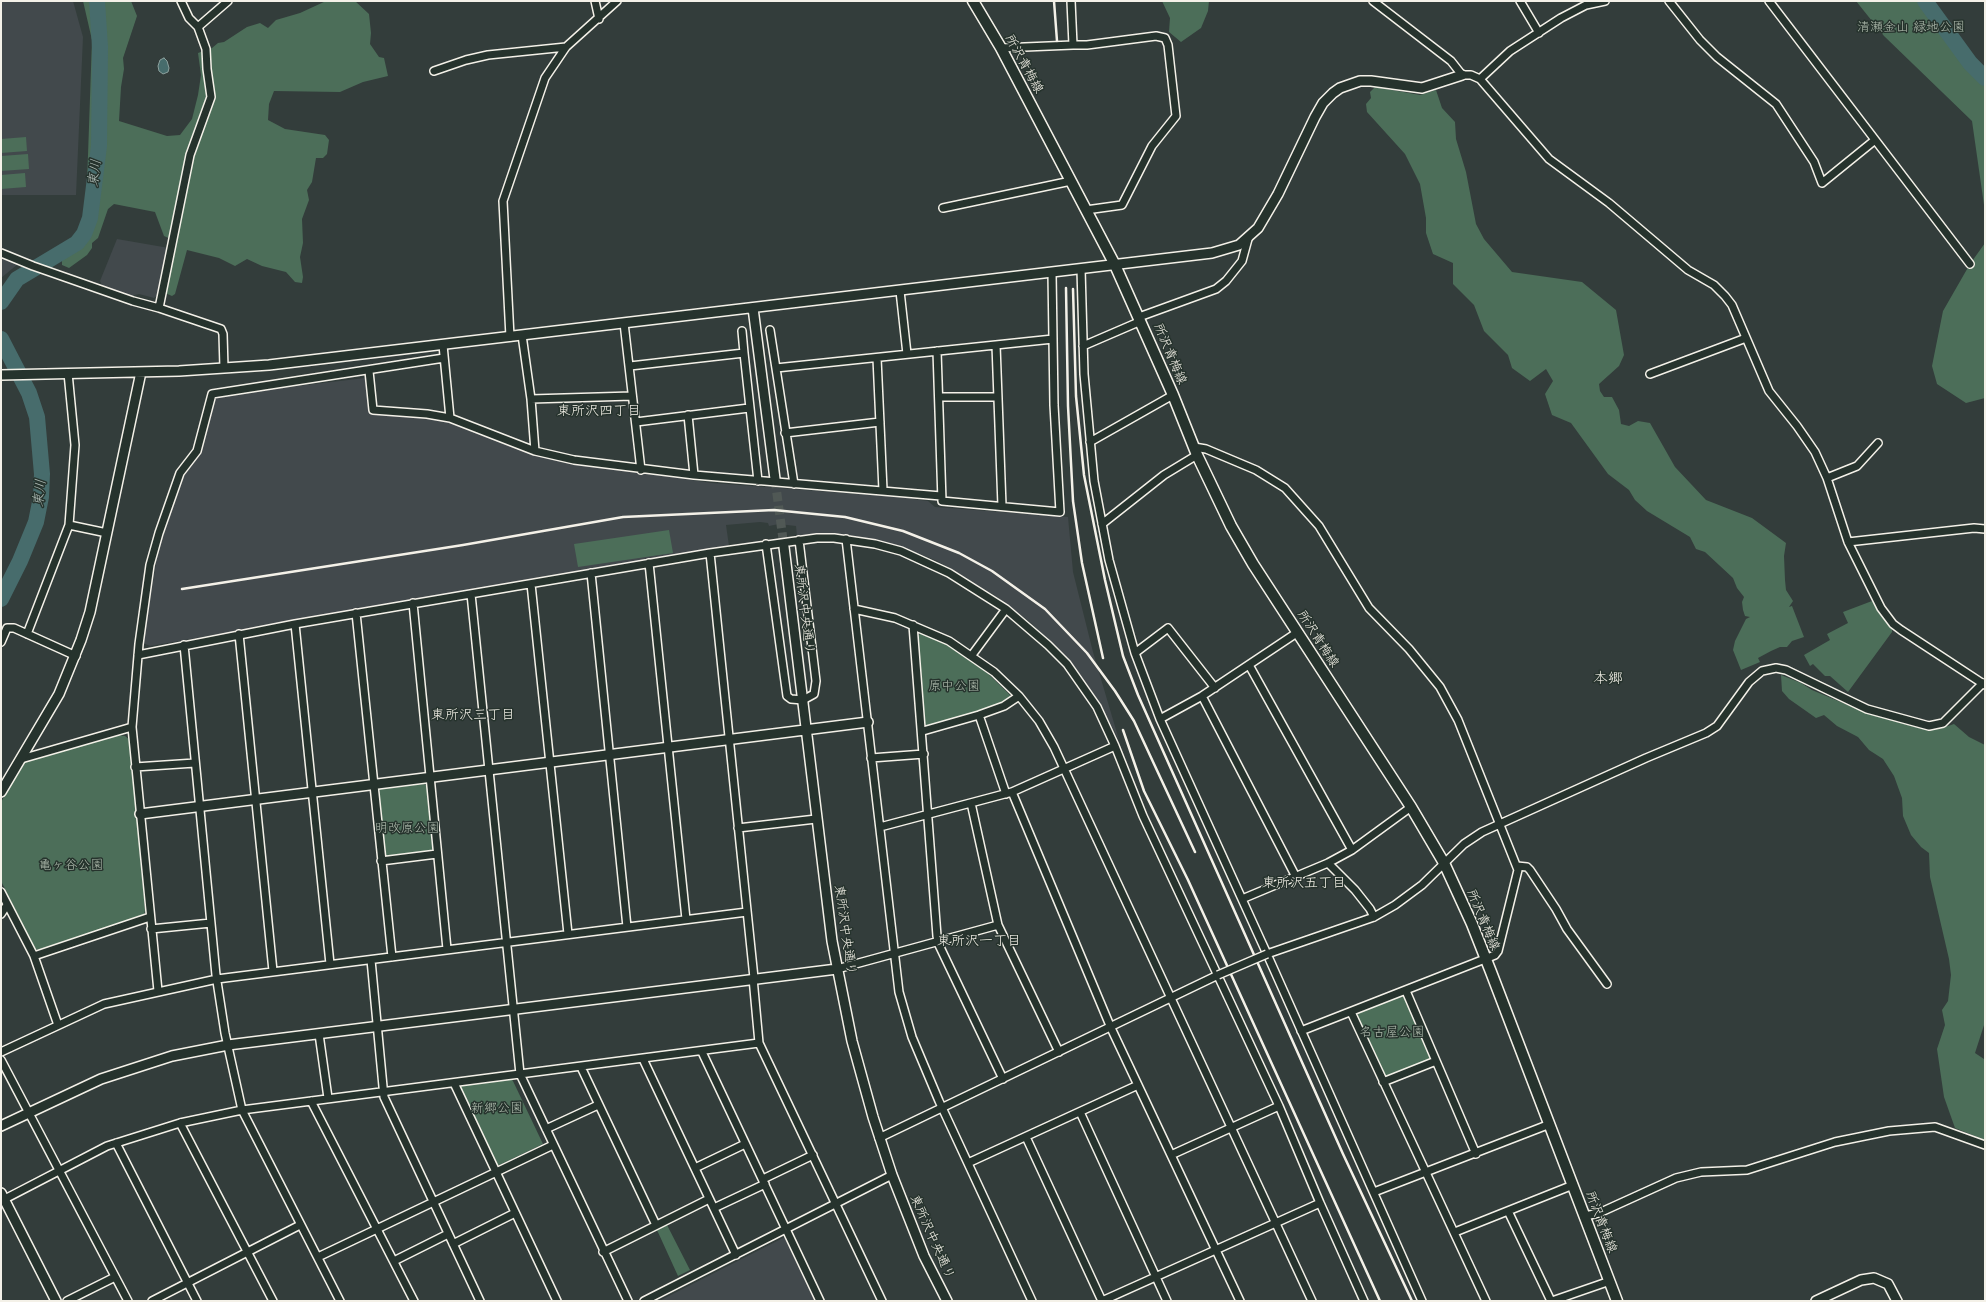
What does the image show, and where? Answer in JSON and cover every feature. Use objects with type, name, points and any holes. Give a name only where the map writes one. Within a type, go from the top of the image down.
[{"type":"main road","name":"所沢青梅線","points":[[973,1],[1001,48],[1116,265],[1196,451],[1231,526],[1411,807],[1444,863],[1486,960],[1617,1301]]},
{"type":"street","points":[[159,308],[190,155],[211,97],[207,70],[206,48],[198,27],[189,18],[181,1]]},
{"type":"street","points":[[198,27],[228,1]]},
{"type":"street","points":[[595,1],[599,19]]},
{"type":"street","points":[[510,337],[503,201],[545,78],[566,47],[599,19],[617,1]]},
{"type":"street","points":[[1071,1],[1073,45]]},
{"type":"street","points":[[1373,1],[1451,61],[1462,74]]},
{"type":"street","points":[[1520,1],[1538,33]]},
{"type":"street","points":[[1480,79],[1510,52],[1561,18],[1586,5],[1605,1]]},
{"type":"street","points":[[1669,1],[1700,40],[1717,56],[1776,104],[1814,162],[1822,183],[1875,140]]},
{"type":"street","points":[[1769,1],[1970,264]]},
{"type":"street","points":[[1001,48],[1087,45],[1156,36],[1165,38],[1168,45],[1176,116],[1152,146],[1122,205],[1086,210]]},
{"type":"street","points":[[434,71],[466,60],[488,55],[566,47]]},
{"type":"street","points":[[3,375],[141,372],[224,368],[443,345],[1212,253],[1239,245],[1248,239],[1258,228],[1278,194],[1315,117],[1323,103],[1332,93],[1340,88],[1360,81],[1371,81],[1422,88],[1462,74],[1471,75],[1480,79],[1549,159],[1609,203],[1688,270],[1714,285],[1732,306],[1770,391],[1815,452],[1827,478],[1848,542],[1881,608],[1892,624],[1920,644],[1984,684],[1943,724],[1929,726],[1867,709],[1786,670],[1768,668],[1757,674],[1741,691],[1716,726],[1706,733],[1646,758],[1482,832],[1444,863],[1422,885],[1395,905],[1374,917],[1268,954],[1218,976],[879,1138]]},
{"type":"street","points":[[943,208],[1071,181]]},
{"type":"street","points":[[1083,346],[1140,319],[1216,289],[1226,281],[1242,261],[1248,239]]},
{"type":"street","points":[[1,253],[52,273],[133,301],[159,308],[221,329],[223,334],[224,368]]},
{"type":"street","points":[[1081,269],[1083,346],[1090,442],[1102,524],[1111,567],[1135,653],[1160,719],[1268,954],[1422,1301]]},
{"type":"street","points":[[937,351],[942,501],[1060,512],[1056,452],[1052,273]]},
{"type":"street","points":[[900,291],[907,354]]},
{"type":"street","points":[[753,308],[775,479]]},
{"type":"street","points":[[624,323],[641,470]]},
{"type":"street","points":[[770,330],[794,484]]},
{"type":"street","points":[[742,331],[749,408],[758,481]]},
{"type":"street","points":[[522,335],[531,400],[535,451]]},
{"type":"street","points":[[1650,374],[1746,338]]},
{"type":"street","points":[[776,368],[1053,339]]},
{"type":"street","points":[[443,345],[450,418]]},
{"type":"street","points":[[996,345],[1002,506]]},
{"type":"street","points":[[630,366],[744,353]]},
{"type":"street","points":[[158,991],[132,727],[138,655],[150,565],[159,533],[180,472],[197,451],[212,394],[369,371],[444,358]]},
{"type":"street","points":[[877,358],[883,490]]},
{"type":"street","points":[[369,371],[373,410],[422,413],[450,418],[535,451],[574,460],[641,470],[941,496]]},
{"type":"street","points":[[1,792],[55,701],[76,656],[90,612],[141,372]]},
{"type":"street","points":[[27,634],[69,525],[75,445],[68,373]]},
{"type":"street","points":[[1090,442],[1173,395]]},
{"type":"street","points":[[531,400],[632,396]]},
{"type":"street","points":[[939,397],[997,397]]},
{"type":"street","points":[[636,422],[749,408]]},
{"type":"street","points":[[688,415],[694,475]]},
{"type":"street","points":[[785,433],[880,422]]},
{"type":"street","points":[[1827,478],[1857,466],[1878,444]]},
{"type":"street","points":[[1102,524],[1164,474],[1196,451],[1206,449],[1256,470],[1285,488],[1319,526],[1369,608],[1409,649],[1440,687],[1458,720],[1499,825],[1517,866],[1516,881],[1498,951],[1495,955],[1486,960],[1301,1031]]},
{"type":"street","points":[[69,525],[107,534]]},
{"type":"street","points":[[1848,542],[1985,528]]},
{"type":"street","points":[[138,655],[239,634],[356,613],[649,563],[800,540],[834,538],[875,544],[901,551],[924,560],[949,573],[1006,609],[1043,640],[1067,664],[1097,707],[1115,746],[1143,816],[1279,1106],[1320,1204],[1364,1301]]},
{"type":"street","points":[[846,539],[880,827],[893,953],[899,992],[906,1018],[942,1108],[1032,1301]]},
{"type":"street","points":[[766,544],[787,696],[791,699],[803,700],[814,694],[816,681],[800,540]]},
{"type":"street","name":"東所沢中央通り","points":[[784,547],[816,819],[837,969],[854,1048],[879,1138],[921,1249],[946,1301]]},
{"type":"street","points":[[710,553],[728,740],[754,978],[759,1043],[882,1301]]},
{"type":"street","points":[[649,563],[686,919]]},
{"type":"street","points":[[591,573],[627,927]]},
{"type":"street","points":[[531,584],[568,934]]},
{"type":"street","points":[[471,594],[520,1074],[628,1301]]},
{"type":"street","points":[[413,604],[447,949]]},
{"type":"street","points":[[854,609],[895,618],[913,624],[949,641],[972,655],[994,672],[1019,696],[1039,721],[1064,769],[1312,1301]]},
{"type":"street","points":[[972,655],[1006,609]]},
{"type":"street","points":[[356,613],[392,957]]},
{"type":"street","points":[[295,624],[330,964]]},
{"type":"street","points":[[913,624],[923,731],[938,940],[1003,1079]]},
{"type":"street","points":[[1,642],[7,628],[14,628],[76,656]]},
{"type":"street","points":[[1135,653],[1168,628],[1215,688]]},
{"type":"street","points":[[1160,719],[1215,688],[1298,632]]},
{"type":"street","points":[[239,634],[274,971]]},
{"type":"street","points":[[184,645],[217,979],[228,1045],[242,1110],[340,1301]]},
{"type":"street","points":[[1248,665],[1352,850]]},
{"type":"street","points":[[923,731],[979,715],[1004,706],[1019,696]]},
{"type":"street","points":[[1202,696],[1296,877]]},
{"type":"street","points":[[979,715],[1009,793],[1111,1028],[1240,1301]]},
{"type":"street","points":[[140,814],[868,722]]},
{"type":"street","points":[[21,759],[132,727]]},
{"type":"street","points":[[880,827],[1009,793],[1115,746]]},
{"type":"street","points":[[871,758],[924,754]]},
{"type":"street","points":[[136,767],[195,762]]},
{"type":"street","points":[[971,803],[998,925],[1059,1052]]},
{"type":"street","points":[[1242,899],[1328,863],[1352,850],[1411,807]]},
{"type":"street","points":[[738,828],[816,819]]},
{"type":"street","points":[[381,861],[437,854]]},
{"type":"street","points":[[1328,863],[1355,890],[1374,917]]},
{"type":"street","points":[[1517,866],[1530,870],[1556,909],[1567,929],[1607,984]]},
{"type":"street","points":[[1,892],[34,956],[58,1025]]},
{"type":"street","points":[[1,914],[7,904]]},
{"type":"street","points":[[1,1052],[104,1004],[217,979],[747,912]]},
{"type":"street","points":[[34,956],[150,918]]},
{"type":"street","points":[[151,929],[211,923]]},
{"type":"street","points":[[1,1126],[101,1079],[172,1056],[228,1045],[513,1010],[754,978],[837,969],[938,940],[998,925]]},
{"type":"street","points":[[371,960],[384,1098],[480,1301]]},
{"type":"street","points":[[1406,991],[1476,1154]]},
{"type":"street","points":[[1351,1012],[1486,1301]]},
{"type":"street","points":[[319,1034],[328,1098]]},
{"type":"street","points":[[56,1301],[2,1198],[116,1142],[180,1123],[242,1110],[643,1058],[702,1052],[759,1043]]},
{"type":"street","points":[[702,1052],[820,1301]]},
{"type":"street","points":[[643,1058],[736,1255]]},
{"type":"street","points":[[1,1060],[128,1301]]},
{"type":"street","points":[[1383,1082],[1436,1061]]},
{"type":"street","points":[[581,1067],[656,1226]]},
{"type":"street","points":[[454,1083],[557,1301]]},
{"type":"street","points":[[968,1163],[1138,1085]]},
{"type":"street","points":[[311,1100],[414,1301]]},
{"type":"street","points":[[546,1130],[598,1105]]},
{"type":"street","points":[[1171,1155],[1279,1106]]},
{"type":"street","points":[[1080,1112],[1167,1301]]},
{"type":"street","points":[[180,1123],[273,1301]]},
{"type":"street","points":[[1374,1192],[1476,1154],[1550,1124]]},
{"type":"street","points":[[1585,1216],[1599,1213],[1676,1178],[1701,1172],[1747,1170],[1835,1142],[1889,1131],[1935,1127],[1985,1145]]},
{"type":"street","points":[[1026,1137],[1102,1301],[1276,1222],[1320,1204]]},
{"type":"street","points":[[116,1142],[197,1301]]},
{"type":"street","points":[[695,1168],[745,1144]]},
{"type":"street","points":[[318,1257],[553,1145]]},
{"type":"street","points":[[714,1208],[813,1156]]},
{"type":"street","points":[[644,1301],[892,1175]]},
{"type":"street","points":[[1455,1232],[1573,1185]]},
{"type":"street","points":[[604,1252],[709,1199]]},
{"type":"street","points":[[1508,1211],[1552,1301],[1610,1281]]},
{"type":"street","points":[[453,1244],[515,1213]]},
{"type":"street","points":[[152,1301],[300,1225]]},
{"type":"street","points":[[394,1261],[448,1234]]},
{"type":"street","points":[[67,1301],[115,1277]]},
{"type":"street","points":[[1816,1301],[1861,1280],[1874,1278],[1888,1284],[1897,1301]]},
{"type":"shaded area","points":[[1,1],[73,1],[83,37],[76,195],[1,195]]},
{"type":"shaded area","points":[[117,239],[169,248],[159,295],[154,298],[139,294],[131,296],[103,287],[100,281]]},
{"type":"shaded area","points":[[1,257],[18,264],[1,278]]},
{"type":"shaded area","points":[[365,378],[370,414],[416,415],[449,420],[575,463],[712,483],[898,497],[928,501],[935,507],[1068,517],[1073,572],[1093,652],[1119,740],[1097,699],[1067,660],[1030,622],[994,595],[937,561],[905,548],[851,535],[821,534],[797,536],[796,526],[779,524],[769,526],[768,523],[760,522],[726,525],[729,546],[150,646],[143,643],[158,551],[183,475],[200,455],[212,404],[216,399],[221,395]]},
{"type":"shaded area","points":[[785,1237],[816,1301],[659,1301]]},
{"type":"green space","points":[[83,1],[131,1],[137,16],[123,58],[124,69],[121,87],[119,121],[167,136],[180,135],[192,119],[201,75],[198,53],[212,48],[218,43],[224,42],[247,27],[260,23],[268,28],[276,20],[300,13],[326,1],[355,1],[369,14],[371,33],[370,44],[379,57],[384,58],[388,76],[363,82],[340,92],[274,91],[269,104],[268,120],[285,129],[325,135],[329,140],[327,154],[323,158],[316,158],[312,182],[307,190],[309,200],[302,219],[303,243],[300,257],[303,277],[302,283],[295,282],[286,272],[262,266],[247,259],[235,266],[219,258],[187,250],[175,294],[172,296],[165,293],[175,241],[164,236],[155,212],[114,204],[108,209],[98,238],[92,243],[92,248],[87,255],[69,268],[62,265],[62,257],[67,247],[82,230],[87,184],[92,40]]},
{"type":"green space","points":[[1162,1],[1209,1],[1208,11],[1201,28],[1181,42],[1169,32],[1170,18]]},
{"type":"green space","name":"清瀬金山 緑地公園","points":[[1856,1],[1924,1],[1970,63],[1985,78],[1985,212],[1972,121],[1884,36]]},
{"type":"green space","points":[[1375,87],[1420,95],[1436,90],[1442,108],[1455,122],[1456,139],[1466,172],[1476,224],[1484,239],[1512,272],[1582,282],[1616,310],[1624,355],[1619,366],[1599,384],[1600,391],[1604,397],[1612,397],[1619,410],[1621,424],[1629,426],[1638,421],[1650,423],[1675,467],[1706,500],[1752,518],[1786,543],[1784,556],[1786,590],[1793,601],[1789,607],[1792,606],[1804,637],[1792,641],[1787,647],[1780,647],[1771,651],[1758,658],[1760,662],[1741,670],[1733,650],[1735,641],[1746,619],[1750,617],[1745,616],[1742,602],[1744,597],[1737,588],[1733,578],[1705,552],[1696,549],[1690,537],[1647,511],[1635,500],[1629,490],[1608,474],[1571,423],[1552,415],[1545,394],[1553,381],[1546,369],[1530,381],[1512,368],[1508,355],[1484,331],[1474,305],[1453,284],[1453,263],[1433,254],[1426,233],[1426,218],[1420,184],[1405,154],[1367,112],[1366,104],[1371,98],[1370,92]]},
{"type":"green space","points":[[26,137],[27,151],[1,153],[1,139]]},
{"type":"green space","points":[[28,154],[29,169],[1,171],[1,156]]},
{"type":"green space","points":[[25,173],[26,187],[1,189],[1,175]]},
{"type":"green space","points":[[1985,243],[1985,398],[1966,403],[1937,384],[1932,366],[1943,311],[1970,264]]},
{"type":"green space","points":[[669,530],[673,553],[578,567],[574,544]]},
{"type":"green space","points":[[1872,601],[1892,628],[1892,632],[1848,692],[1830,676],[1825,676],[1813,664],[1810,666],[1804,655],[1830,640],[1827,634],[1848,623],[1843,612]]},
{"type":"green space","name":"原中公園","points":[[922,632],[945,643],[977,663],[1010,695],[1010,700],[978,713],[928,726],[924,724],[918,636]]},
{"type":"green space","points":[[1781,675],[1869,714],[1928,729],[1942,728],[1954,724],[1969,737],[1985,745],[1985,1022],[1975,1053],[1984,1059],[1985,1064],[1985,1140],[1955,1128],[1944,1097],[1937,1049],[1945,1025],[1942,1010],[1948,1001],[1951,975],[1949,959],[1930,877],[1929,853],[1921,847],[1911,835],[1903,816],[1902,798],[1894,776],[1883,759],[1869,750],[1858,737],[1837,726],[1824,715],[1816,718],[1789,699],[1782,691]]},
{"type":"green space","name":"亀ヶ谷公園","points":[[117,735],[125,736],[130,740],[145,910],[144,915],[41,950],[35,949],[1,881],[1,802],[25,762]]},
{"type":"green space","name":"明改原公園","points":[[424,784],[427,786],[433,850],[385,857],[379,793],[380,789]]},
{"type":"green space","name":"名古屋公園","points":[[1402,996],[1405,997],[1431,1058],[1430,1061],[1387,1078],[1384,1076],[1357,1018],[1358,1013]]},
{"type":"green space","name":"新郷公園","points":[[512,1079],[543,1144],[497,1166],[459,1089],[461,1086]]},
{"type":"green space","points":[[667,1225],[690,1270],[678,1276],[657,1230]]},
{"type":"water","points":[[164,58],[167,61],[169,68],[168,72],[163,74],[159,71],[158,66],[160,60]]},
{"type":"waterway","name":"東川","points":[[1,302],[17,279],[77,243],[84,234],[90,218],[99,146],[100,47],[97,1]]},
{"type":"waterway","points":[[1925,1],[1970,63],[1985,78]]},
{"type":"waterway","name":"東川","points":[[1,339],[29,393],[37,417],[42,474],[41,497],[36,522],[20,561],[1,599]]},
{"type":"tunnel","points":[[775,479],[784,547]]},
{"type":"railway","points":[[1054,1],[1057,41]]},
{"type":"railway","points":[[1066,288],[1068,406],[1073,501],[1082,563],[1103,658]]},
{"type":"railway","points":[[1073,289],[1076,396],[1084,475],[1105,580],[1123,656],[1138,695],[1343,1154],[1412,1301]]},
{"type":"railway","points":[[182,589],[463,545],[623,517],[774,510],[845,517],[903,531],[959,553],[992,571],[1045,609],[1087,653],[1115,691],[1134,721],[1195,852]]},
{"type":"railway","points":[[1123,730],[1144,791],[1188,880],[1380,1301]]},
{"type":"district","name":"東所沢四丁目","points":[[599,411]]},
{"type":"district","name":"本郷","points":[[1608,679]]},
{"type":"district","name":"東所沢三丁目","points":[[473,715]]},
{"type":"district","name":"東所沢五丁目","points":[[1304,883]]},
{"type":"district","name":"東所沢一丁目","points":[[979,941]]}]
